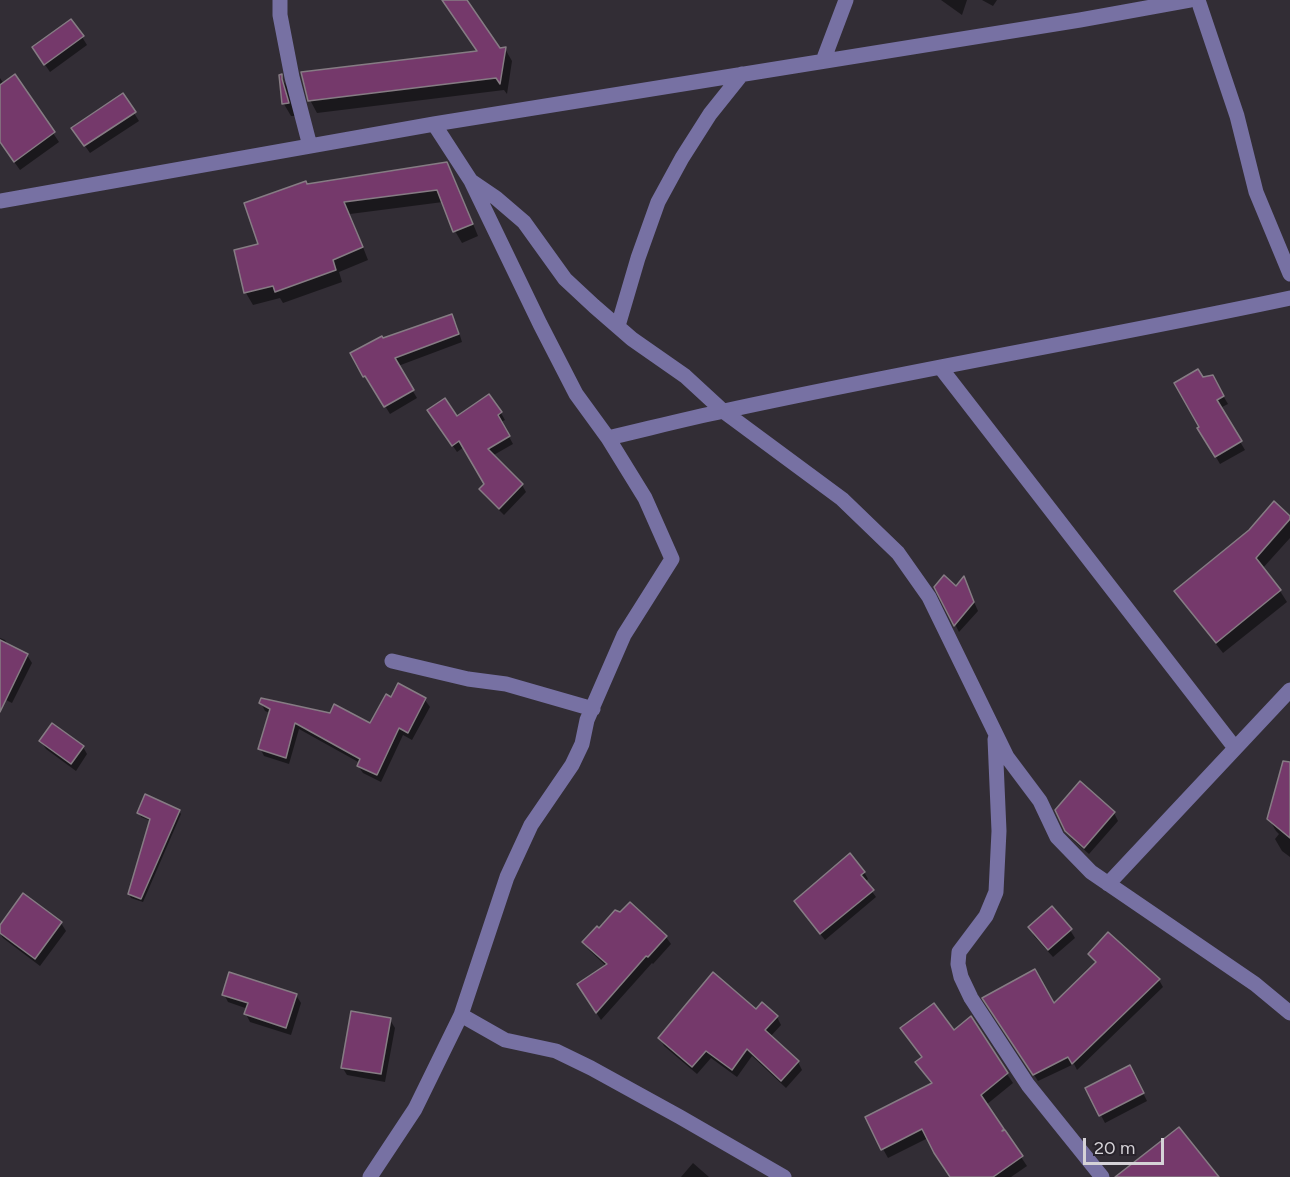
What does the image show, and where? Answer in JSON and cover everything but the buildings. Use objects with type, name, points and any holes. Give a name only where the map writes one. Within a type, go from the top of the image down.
[{"type":"street","points":[[280,0],[280,15],[292,77],[310,146]]},
{"type":"street","points":[[823,61],[846,0]]},
{"type":"street","points":[[3,197],[1190,0]]},
{"type":"street","points":[[1198,0],[1237,116],[1256,192],[1290,274]]},
{"type":"street","points":[[618,326],[638,258],[658,202],[710,114],[742,74]]},
{"type":"street","points":[[370,1177],[415,1109],[461,1015],[507,877],[531,825],[572,765],[582,744],[587,720],[624,635],[672,559],[645,498],[609,438],[576,394],[471,181],[434,124]]},
{"type":"street","points":[[471,181],[496,198],[524,222],[565,279],[632,339],[685,376],[723,411],[842,498],[898,553],[929,597],[1007,757],[1040,801],[1057,837],[1091,872],[1255,984],[1290,1013]]},
{"type":"street","points":[[609,438],[723,411],[1290,298]]},
{"type":"street","points":[[940,367],[1235,748]]},
{"type":"street","points":[[392,661],[468,679],[506,684],[593,709]]},
{"type":"street","points":[[1108,884],[1290,690]]},
{"type":"street","points":[[994,730],[999,831],[996,892],[986,916],[959,952],[958,964],[961,977],[971,998],[1028,1085],[1102,1177]]},
{"type":"street","points":[[461,1015],[505,1040],[556,1051],[591,1068],[784,1177]]}]
